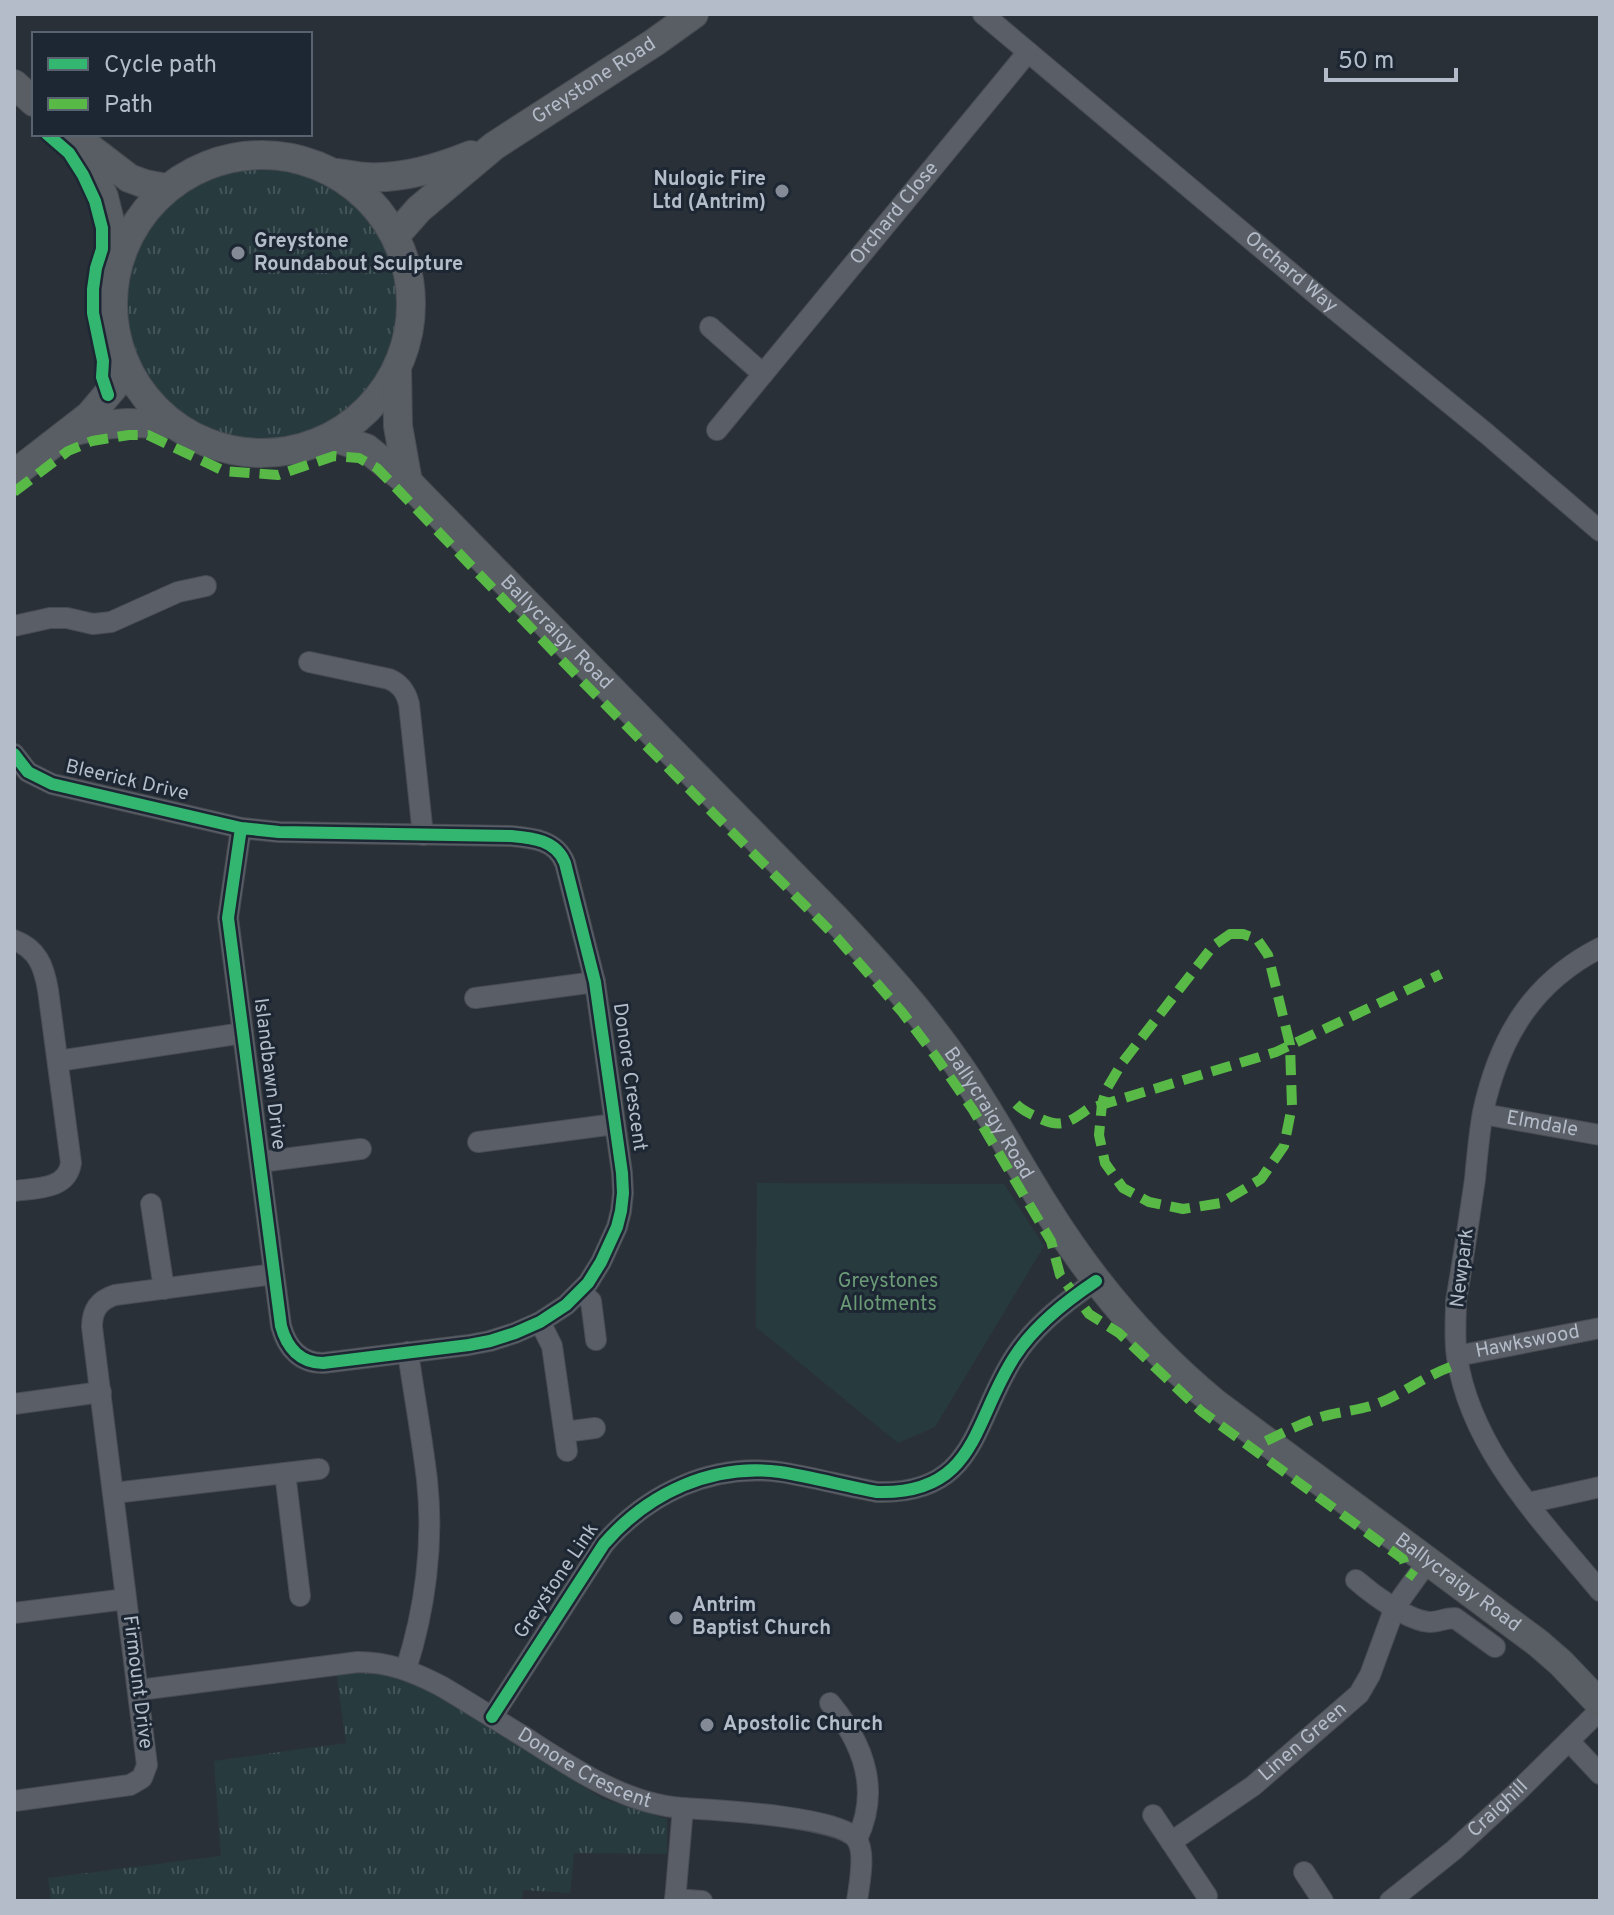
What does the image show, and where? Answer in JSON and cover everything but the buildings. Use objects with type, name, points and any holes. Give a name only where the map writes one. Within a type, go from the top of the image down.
[{"type":"main road","name":"Greystone Road","points":[[396,235],[419,209],[494,146],[694,14]]},
{"type":"main road","points":[[14,84],[32,100]]},
{"type":"main road","points":[[75,136],[129,178],[166,188]]},
{"type":"main road","points":[[75,136],[104,197],[119,258]]},
{"type":"main road","name":"Greystone Road","points":[[336,173],[369,177],[406,175],[440,168],[494,146]]},
{"type":"main road","points":[[267,154],[302,159],[336,173],[371,200],[396,235],[412,294],[409,333],[397,369],[380,396],[358,419],[331,437],[309,446],[250,453],[215,446],[193,437],[173,424],[143,395],[122,358],[114,326],[112,291],[119,258],[138,220],[166,188],[196,169],[231,157],[267,154]]},
{"type":"main road","points":[[14,474],[90,415],[117,383],[122,358]]},
{"type":"main road","points":[[397,369],[398,426],[408,482]]},
{"type":"main road","points":[[70,432],[127,423],[173,424]]},
{"type":"main road","name":"Ballycraigy Road","points":[[331,437],[366,448],[408,482],[891,979],[958,1065],[1046,1208],[1096,1281],[1153,1347],[1215,1403],[1538,1643],[1561,1663],[1600,1707]]},
{"type":"street","name":"Orchard Way","points":[[983,14],[1600,531]]},
{"type":"street","name":"Orchard Close","points":[[717,430],[1028,52]]},
{"type":"street","points":[[710,327],[763,374]]},
{"type":"street","points":[[14,626],[50,618],[93,624],[111,622],[178,592],[206,586]]},
{"type":"street","points":[[309,662],[389,679],[404,690],[409,704],[423,835]]},
{"type":"street","name":"Bleerick Drive","points":[[14,754],[28,772],[52,784],[241,828]]},
{"type":"street","name":"Donore Crescent","points":[[241,828],[279,832],[524,837],[556,848],[565,863],[595,982],[622,1184],[617,1227],[601,1262],[580,1292],[540,1322],[515,1333],[490,1341],[323,1363],[303,1359],[293,1352],[281,1326]]},
{"type":"street","name":"Islandbawn Drive","points":[[241,828],[228,918],[281,1326]]},
{"type":"street","points":[[14,940],[32,949],[42,965],[70,1153],[67,1176],[55,1184],[14,1191]]},
{"type":"street","name":"Newpark","points":[[1600,948],[1559,975],[1529,1004],[1504,1045],[1483,1114],[1456,1301],[1457,1356],[1466,1393],[1481,1429],[1512,1483],[1600,1591]]},
{"type":"street","name":"Donore Crescent","points":[[475,998],[595,982]]},
{"type":"street","points":[[58,1061],[243,1033]]},
{"type":"street","name":"Elmdale","points":[[1483,1114],[1600,1135]]},
{"type":"street","name":"Donore Crescent","points":[[478,1142],[615,1124]]},
{"type":"street","name":"Islandbawn Drive","points":[[260,1162],[361,1149]]},
{"type":"street","points":[[151,1204],[164,1289]]},
{"type":"street","name":"Firmount Drive","points":[[14,1801],[120,1788],[140,1780],[147,1765],[92,1327],[96,1307],[104,1299],[115,1295],[274,1274]]},
{"type":"street","name":"Greystone Link","points":[[492,1717],[604,1544],[649,1503],[689,1482],[732,1472],[781,1472],[893,1493],[936,1479],[957,1464],[974,1442],[1008,1368],[1024,1343],[1058,1309],[1096,1281]]},
{"type":"street","points":[[580,1292],[591,1301],[596,1340]]},
{"type":"street","points":[[540,1322],[552,1346],[566,1441],[595,1428]]},
{"type":"street","name":"Hawkswood","points":[[1457,1356],[1600,1328]]},
{"type":"street","points":[[406,1669],[417,1635],[423,1600],[429,1521],[427,1482],[408,1352]]},
{"type":"street","points":[[14,1404],[101,1392]]},
{"type":"street","points":[[114,1493],[319,1469]]},
{"type":"street","points":[[285,1473],[300,1596]]},
{"type":"street","points":[[1528,1503],[1600,1487]]},
{"type":"street","name":"Linen Green","points":[[1171,1842],[1253,1786],[1359,1694],[1370,1675],[1395,1607],[1428,1561]]},
{"type":"street","points":[[1356,1580],[1372,1595],[1417,1620],[1433,1622],[1455,1618],[1495,1647]]},
{"type":"street","name":"Firmount Drive","points":[[14,1613],[126,1599]]},
{"type":"street","name":"Donore Crescent","points":[[139,1690],[358,1662],[390,1664],[441,1686],[573,1769],[648,1803],[781,1816],[835,1828],[857,1839]]},
{"type":"street","points":[[830,1703],[854,1737],[864,1761],[867,1782],[866,1803],[857,1839],[861,1857],[857,1901]]},
{"type":"street","name":"Craighill","points":[[1390,1901],[1454,1850],[1516,1793],[1600,1707]]},
{"type":"street","points":[[1569,1741],[1600,1774]]},
{"type":"street","points":[[683,1808],[675,1900],[702,1901]]},
{"type":"street","points":[[1153,1815],[1207,1896]]},
{"type":"street","points":[[1304,1872],[1323,1901]]},
{"type":"green space","points":[[261,165],[288,168],[314,176],[358,206],[388,250],[396,276],[399,303],[396,330],[388,356],[358,400],[314,430],[288,438],[261,441],[234,438],[208,430],[164,400],[134,356],[126,330],[123,303],[126,276],[134,250],[164,206],[208,176],[234,168]]},
{"type":"green space","name":"Greystones Allotments","points":[[757,1183],[1004,1184],[1044,1246],[935,1427],[898,1443],[756,1327]]},
{"type":"green space","points":[[360,1669],[409,1678],[603,1799],[667,1819],[667,1854],[574,1853],[570,1893],[523,1890],[522,1901],[51,1901],[48,1878],[221,1856],[214,1761],[346,1743],[336,1670]]},
{"type":"marked path","points":[[14,492],[68,451],[92,441],[129,435],[148,435],[224,471],[278,475],[334,456],[359,458],[377,468],[579,678],[838,939],[902,1012],[973,1110],[1051,1241],[1060,1275],[1089,1314],[1119,1333],[1201,1411],[1403,1559],[1407,1571],[1415,1577]]},
{"type":"marked path","points":[[1230,934],[1257,939],[1268,955],[1290,1045],[1292,1106],[1284,1146],[1261,1179],[1221,1203],[1183,1209],[1149,1202],[1123,1188],[1105,1163],[1099,1135],[1106,1090],[1122,1063],[1213,946],[1230,934]]},
{"type":"marked path","points":[[1016,1104],[1047,1121],[1065,1122],[1088,1109],[1276,1052],[1441,974]]},
{"type":"marked path","points":[[1266,1441],[1318,1418],[1374,1405],[1459,1364]]},
{"type":"cycle path","points":[[49,136],[69,153],[83,175],[95,201],[102,228],[102,249],[93,289],[93,313],[103,361],[102,377],[108,395]]},
{"type":"cycle path","points":[[14,754],[28,772],[52,784],[241,828],[279,832],[511,836],[535,839],[556,849],[565,863],[595,982],[623,1193],[617,1227],[588,1283],[566,1305],[540,1322],[515,1333],[469,1345],[323,1363],[301,1357],[287,1341],[281,1326],[228,918],[241,828]]},
{"type":"cycle path","points":[[492,1717],[604,1544],[640,1510],[683,1486],[730,1472],[780,1472],[877,1492],[910,1490],[935,1481],[954,1467],[968,1449],[1001,1380],[1023,1345],[1052,1314],[1096,1281]]},
{"type":"place","name":"Nulogic Fire Ltd (Antrim)","points":[[782,191]]},
{"type":"place","name":"Greystone Roundabout Sculpture","points":[[238,253]]},
{"type":"place","name":"Antrim Baptist Church","points":[[676,1618]]},
{"type":"place","name":"Apostolic Church","points":[[707,1725]]}]
